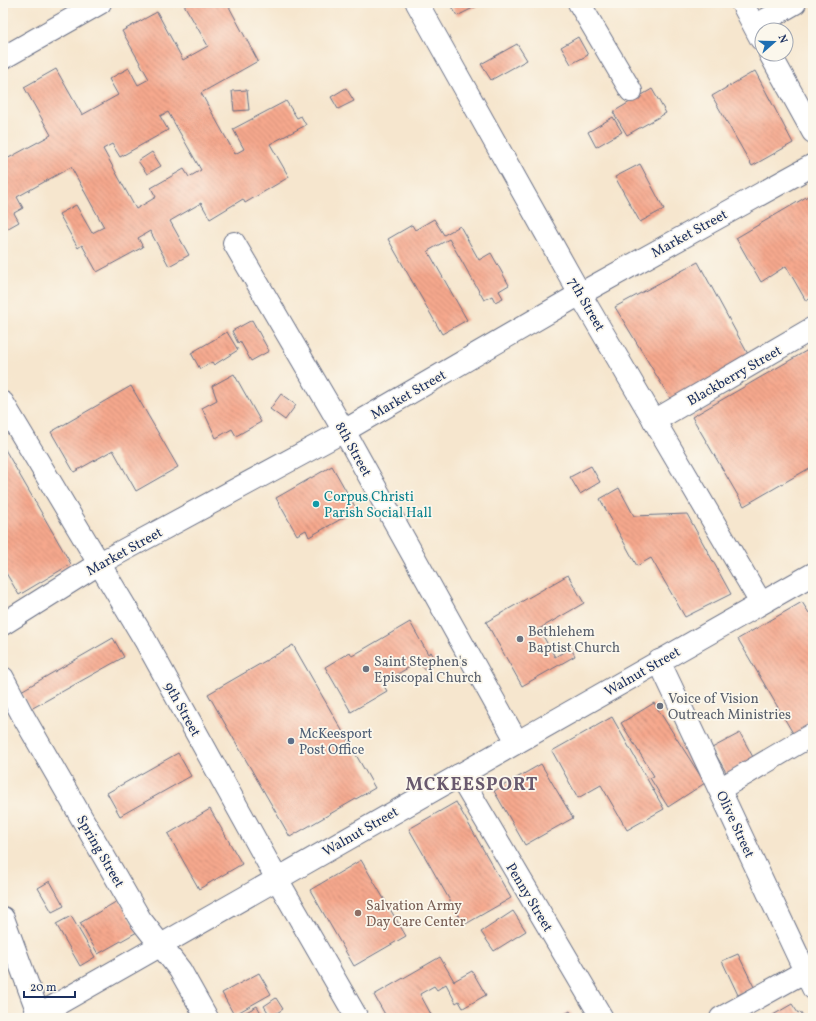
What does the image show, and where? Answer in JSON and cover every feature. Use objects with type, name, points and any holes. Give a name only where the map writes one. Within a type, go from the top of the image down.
[{"type":"street","points":[[3,58],[100,3]]},
{"type":"street","name":"7th Street","points":[[417,3],[580,294],[761,603]]},
{"type":"street","points":[[580,3],[630,91]]},
{"type":"street","points":[[742,3],[754,26]]},
{"type":"street","points":[[772,22],[795,3]]},
{"type":"street","points":[[774,62],[813,132]]},
{"type":"street","name":"Market Street","points":[[3,624],[100,563],[344,431],[580,294],[813,165]]},
{"type":"street","name":"8th Street","points":[[234,243],[344,431],[517,742]]},
{"type":"street","name":"Blackberry Street","points":[[654,421],[813,328]]},
{"type":"street","name":"9th Street","points":[[5,411],[100,563],[156,660],[277,879],[357,1018]]},
{"type":"street","name":"Walnut Street","points":[[38,1017],[277,879],[813,574]]},
{"type":"street","name":"Olive Street","points":[[659,661],[810,975]]},
{"type":"street","name":"Spring Street","points":[[3,678],[23,716],[140,919],[180,970],[207,1018]]},
{"type":"street","points":[[720,789],[813,734]]},
{"type":"street","name":"Penny Street","points":[[459,775],[602,1018]]},
{"type":"street","points":[[3,918],[38,1017]]},
{"type":"street","points":[[721,1018],[810,975]]},
{"type":"building","points":[[183,3],[227,3],[258,61],[201,93],[235,154],[244,149],[233,129],[286,101],[297,118],[301,116],[306,125],[270,144],[289,177],[245,203],[243,199],[210,219],[201,203],[170,221],[189,255],[169,266],[150,231],[138,238],[143,247],[97,272],[82,245],[78,248],[59,214],[76,205],[92,233],[104,227],[71,167],[17,197],[23,208],[14,213],[19,222],[3,231],[3,161],[51,135],[24,87],[56,69],[82,115],[118,95],[109,79],[129,68],[138,85],[149,79],[122,31],[157,12],[183,60],[208,46]],"holes":[[[168,112],[201,170],[189,177],[184,169],[151,188],[156,197],[136,209],[103,149],[112,144],[120,157],[168,130],[160,116]]]},
{"type":"building","points":[[450,3],[483,3],[457,16]]},
{"type":"building","points":[[578,37],[588,55],[571,64],[561,47]]},
{"type":"building","points":[[517,44],[527,60],[491,80],[481,64]]},
{"type":"building","points":[[755,71],[793,143],[752,166],[712,96]]},
{"type":"building","points":[[346,88],[354,101],[338,109],[331,97]]},
{"type":"building","points":[[652,89],[666,113],[627,135],[613,112]]},
{"type":"building","points":[[247,90],[249,110],[234,111],[232,91]]},
{"type":"building","points":[[613,117],[622,132],[596,147],[588,132]]},
{"type":"building","points":[[152,152],[161,166],[147,174],[138,161]]},
{"type":"building","points":[[640,164],[664,209],[640,222],[615,177]]},
{"type":"building","points":[[813,193],[813,297],[806,301],[786,266],[761,282],[736,238]]},
{"type":"building","points":[[434,219],[444,235],[460,226],[479,260],[491,253],[509,285],[499,291],[503,298],[495,302],[492,296],[484,300],[449,239],[428,251],[467,320],[442,334],[388,239],[412,225],[415,230]]},
{"type":"building","points":[[698,262],[749,356],[673,403],[615,307]]},
{"type":"building","points":[[252,320],[269,351],[251,361],[240,341],[238,343],[232,331]]},
{"type":"building","points":[[227,332],[238,350],[214,365],[212,362],[200,369],[191,353]]},
{"type":"building","points":[[813,347],[813,466],[744,506],[692,417]]},
{"type":"building","points":[[234,374],[261,422],[236,436],[232,429],[216,438],[202,408],[217,400],[212,386]]},
{"type":"building","points":[[131,386],[178,467],[136,491],[113,450],[74,472],[51,432]]},
{"type":"building","points":[[281,394],[296,405],[285,420],[270,409]]},
{"type":"building","points":[[3,446],[71,564],[19,595],[3,568]]},
{"type":"building","name":"Corpus Christi Parish Social Hall","points":[[332,466],[357,510],[309,537],[306,530],[297,535],[276,498]]},
{"type":"building","points":[[591,466],[600,482],[580,494],[570,477]]},
{"type":"building","points":[[619,488],[634,516],[687,514],[731,594],[685,617],[651,558],[637,566],[600,499]]},
{"type":"building","name":"Bethlehem Baptist Church","points":[[568,575],[584,603],[539,629],[555,657],[571,648],[575,656],[522,686],[486,622]]},
{"type":"building","points":[[802,602],[809,613],[813,611],[813,725],[794,735],[738,639]]},
{"type":"building","name":"Saint Stephen's Episcopal Church","points":[[410,622],[428,654],[431,652],[437,663],[425,670],[420,661],[382,683],[387,691],[351,712],[325,667],[350,652],[352,656]]},
{"type":"building","points":[[113,638],[124,657],[31,709],[21,691]]},
{"type":"building","name":"McKeesport Post Office","points":[[293,645],[375,788],[290,837],[208,694]]},
{"type":"building","points":[[654,703],[705,783],[668,807],[650,778],[654,776],[621,723]]},
{"type":"building","points":[[612,717],[664,809],[627,830],[601,785],[578,798],[552,751]]},
{"type":"building","points":[[740,733],[754,759],[727,774],[712,748]]},
{"type":"building","points":[[178,753],[191,776],[120,816],[107,793]]},
{"type":"building","points":[[541,764],[573,818],[525,845],[494,791]]},
{"type":"building","points":[[456,802],[511,898],[464,925],[409,829]]},
{"type":"building","points":[[210,809],[242,864],[199,889],[168,834]]},
{"type":"building","name":"Salvation Army Day Care Center","points":[[361,860],[406,936],[354,966],[310,890]]},
{"type":"building","points":[[50,881],[64,906],[52,912],[38,888]]},
{"type":"building","points":[[119,900],[137,932],[98,954],[80,923]]},
{"type":"building","points":[[513,911],[526,931],[494,951],[481,932]]},
{"type":"building","points":[[71,916],[95,957],[80,966],[56,924]]},
{"type":"building","points":[[738,954],[754,987],[738,995],[722,961]]},
{"type":"building","points":[[440,957],[454,981],[472,971],[486,995],[463,1008],[459,1001],[456,1003],[446,984],[437,990],[434,986],[420,994],[433,1018],[387,1018],[374,995]]},
{"type":"building","points":[[259,973],[271,994],[234,1015],[222,993]]},
{"type":"building","points":[[276,998],[283,1009],[271,1017],[264,1006]]},
{"type":"building","points":[[792,1004],[798,1013],[800,1012],[804,1018],[775,1018],[773,1015]]},
{"type":"building","points":[[257,1006],[264,1018],[236,1018]]},
{"type":"building","points":[[570,1011],[574,1018],[558,1018]]},
{"type":"place","name":"Corpus Christi Parish Social Hall","points":[[316,504]]},
{"type":"place","name":"Bethlehem Baptist Church","points":[[520,639]]},
{"type":"place","name":"Saint Stephen's Episcopal Church","points":[[366,669]]},
{"type":"place","name":"Voice of Vision Outreach Ministries","points":[[660,706]]},
{"type":"place","name":"McKeesport Post Office","points":[[291,741]]},
{"type":"place","name":"Salvation Army Day Care Center","points":[[358,913]]},
{"type":"district","name":"MCKEESPORT","points":[[472,784]]}]
